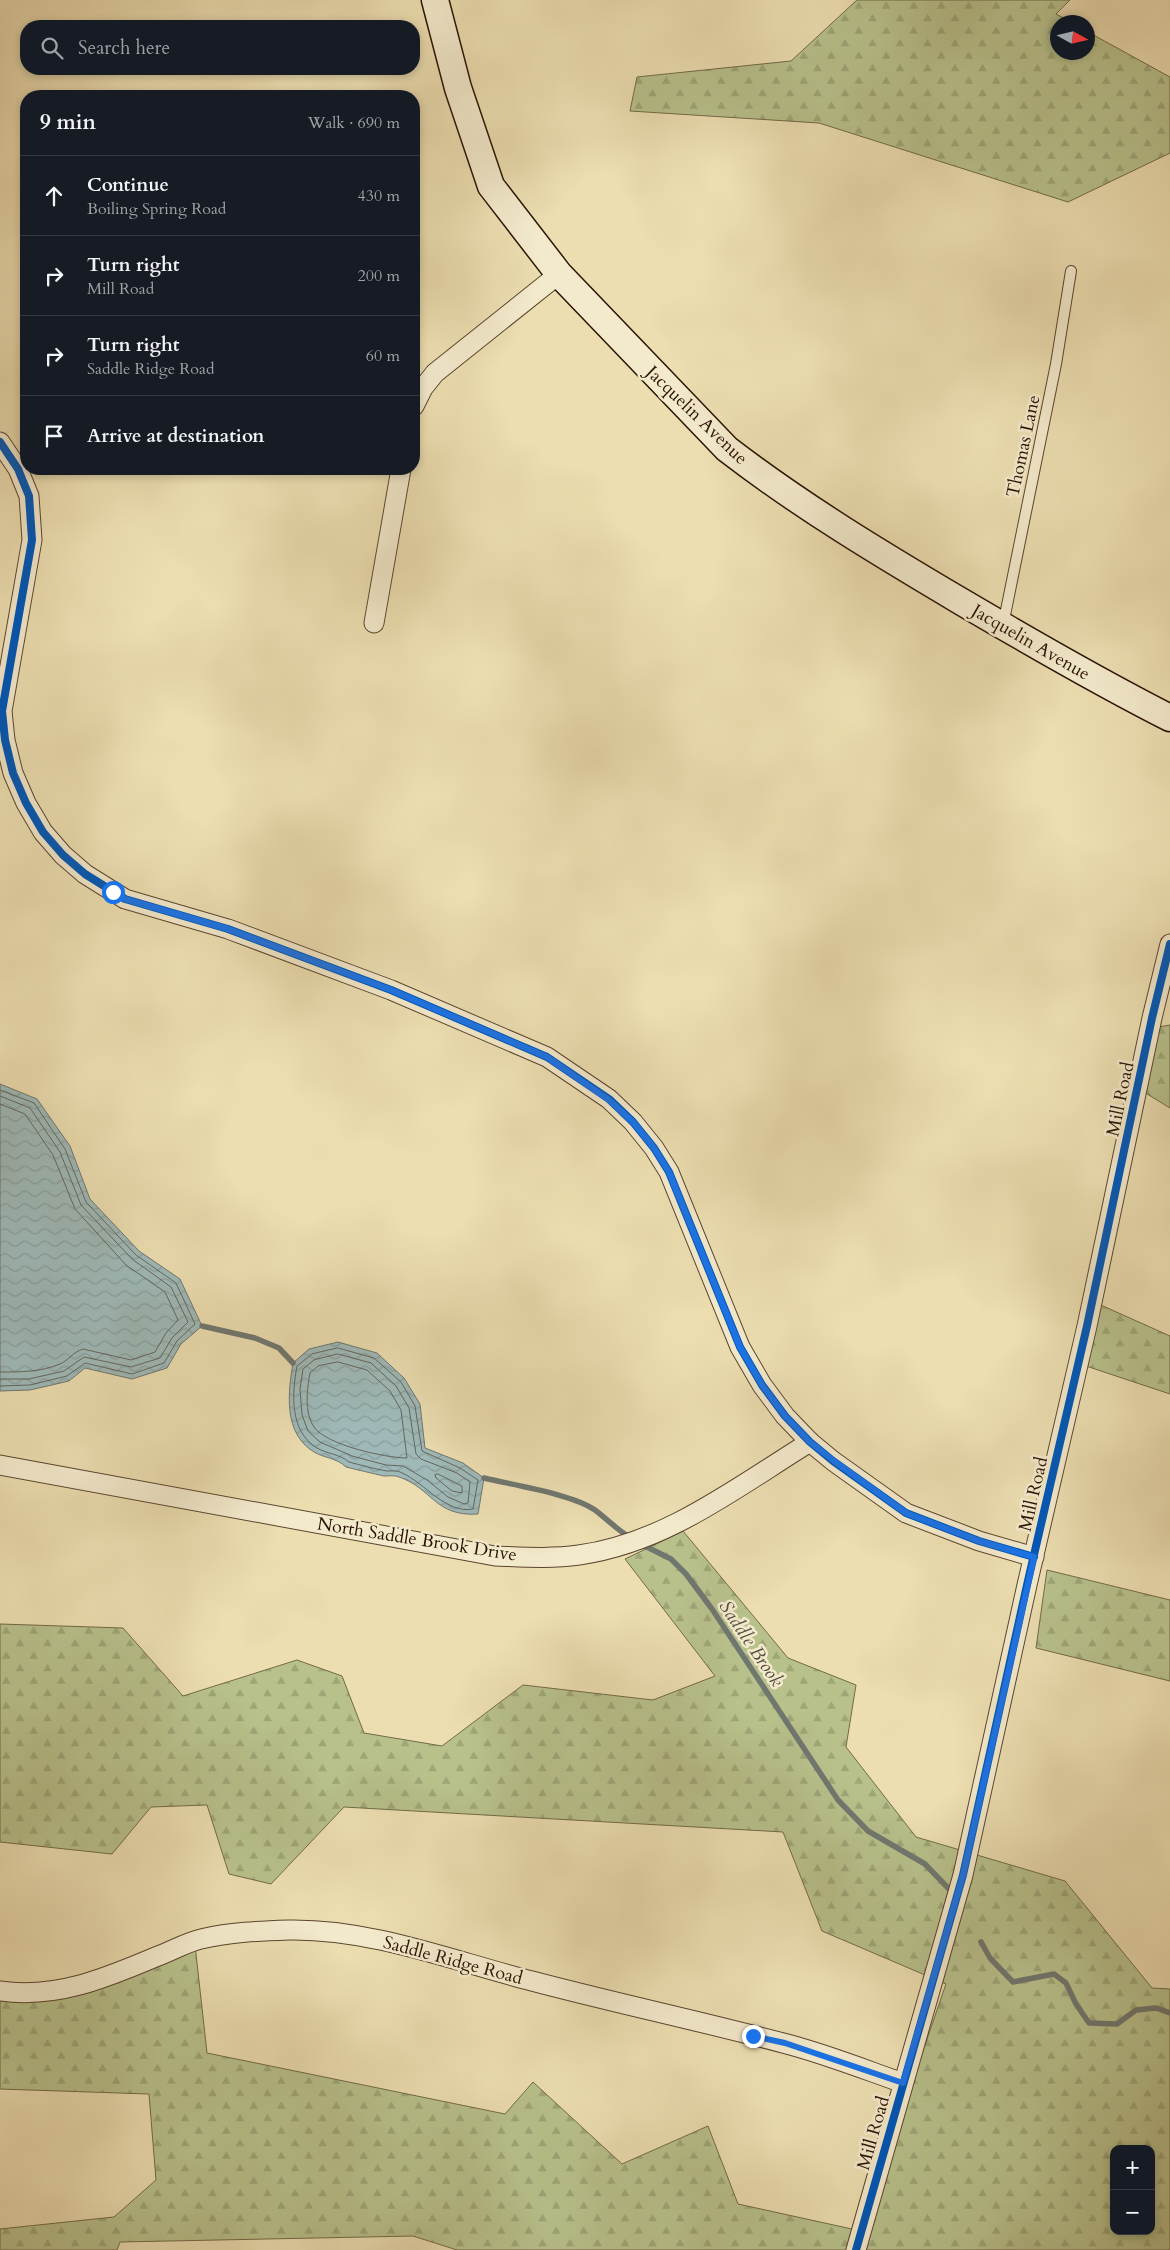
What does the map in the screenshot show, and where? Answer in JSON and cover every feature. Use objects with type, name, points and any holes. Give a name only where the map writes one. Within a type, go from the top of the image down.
[{"type":"main road","name":"Jacquelin Avenue","points":[[436,0],[458,88],[491,186],[559,274],[727,449],[758,473],[828,521],[1088,676],[1170,718]]},
{"type":"street","points":[[420,394],[435,373],[559,274]]},
{"type":"street","points":[[0,442],[20,474]]},
{"type":"street","points":[[20,475],[29,496],[32,540],[2,711],[5,740],[13,773],[26,803],[43,832],[63,854],[85,874],[125,899],[228,929],[391,990],[547,1057],[609,1100],[633,1122],[654,1148],[669,1172],[740,1347],[762,1385],[785,1416],[810,1442],[906,1513],[979,1541],[1034,1557]]},
{"type":"street","points":[[374,623],[400,475]]},
{"type":"street","name":"Mill Road","points":[[856,2250],[963,1875],[1085,1336],[1152,1018],[1170,944]]},
{"type":"street","name":"North Saddle Brook Drive","points":[[0,1465],[495,1556],[539,1558],[600,1551],[654,1535],[689,1518],[810,1442]]},
{"type":"street","name":"Saddle Ridge Road","points":[[0,1990],[16,1993],[46,1993],[73,1988],[102,1980],[200,1939],[246,1932],[339,1933],[384,1941],[540,1983],[785,2043],[903,2083]]},
{"type":"lane","name":"Thomas Lane","points":[[1003,626],[1054,374],[1071,271]]},
{"type":"green space","points":[[857,0],[1070,0],[1056,14],[1058,15],[1050,15],[1050,60],[1095,60],[1095,36],[1170,77],[1170,153],[1068,202],[819,123],[630,111],[637,77],[791,61]]},
{"type":"green space","points":[[1170,1025],[1170,1108],[1139,1089],[1153,1028]]},
{"type":"green space","points":[[1094,1302],[1170,1336],[1170,1394],[1080,1364]]},
{"type":"green space","points":[[683,1531],[788,1658],[856,1685],[846,1747],[916,1837],[1065,1881],[1152,1988],[1170,1989],[1170,2250],[457,2250],[413,2236],[120,2242],[117,2250],[0,2250],[0,2229],[114,2217],[156,2180],[149,2094],[0,2089],[0,1989],[41,2001],[195,1945],[207,2053],[505,2114],[533,2082],[622,2164],[708,2126],[738,2204],[861,2231],[946,1984],[822,1931],[783,1832],[344,1807],[271,1884],[229,1874],[207,1805],[151,1807],[112,1854],[0,1842],[0,1624],[123,1628],[183,1696],[297,1660],[342,1676],[364,1733],[442,1746],[523,1685],[653,1700],[715,1676],[625,1559]]},
{"type":"green space","points":[[1047,1570],[1170,1600],[1170,1681],[1036,1648]]},
{"type":"water","points":[[0,1084],[37,1099],[70,1146],[90,1199],[139,1251],[180,1279],[202,1326],[181,1344],[167,1368],[132,1379],[85,1368],[69,1381],[30,1390],[0,1391]]},
{"type":"water","points":[[338,1342],[377,1353],[404,1378],[420,1404],[425,1448],[463,1463],[484,1478],[478,1514],[464,1514],[452,1511],[443,1507],[410,1482],[397,1476],[384,1476],[346,1467],[339,1462],[314,1452],[304,1444],[292,1423],[290,1412],[289,1399],[293,1363],[309,1349]]},
{"type":"waterway","name":"Saddle Brook","points":[[202,1326],[255,1338],[279,1348],[293,1363]]},
{"type":"waterway","name":"Saddle Brook","points":[[484,1478],[526,1487],[585,1504],[631,1538]]},
{"type":"waterway","name":"Saddle Brook","points":[[641,1544],[671,1559],[686,1574],[712,1609],[838,1800],[868,1831],[925,1864],[949,1889]]},
{"type":"waterway","name":"Saddle Brook","points":[[981,1942],[990,1958],[1013,1982],[1054,1974],[1066,1983],[1076,2004],[1089,2023],[1117,2024],[1136,2010],[1156,2008],[1170,2013]]},
{"type":"cycle path","points":[[0,442],[20,474]]},
{"type":"cycle path","points":[[20,475],[29,496],[32,540],[2,711],[5,740],[13,773],[26,803],[43,832],[63,855],[85,874],[125,899],[228,929],[391,990],[547,1057],[609,1099],[633,1122],[654,1148],[669,1172],[740,1347],[762,1385],[785,1416],[810,1442],[833,1461],[906,1513],[979,1541],[1034,1557]]},
{"type":"cycle path","points":[[856,2250],[963,1875],[1087,1326],[1152,1018],[1170,944]]},
{"type":"route","points":[[113,892],[125,899],[228,929],[391,990],[547,1057],[609,1100],[633,1122],[654,1148],[669,1172],[740,1347],[762,1385],[785,1416],[810,1442],[906,1513],[979,1541],[1034,1557],[963,1875],[903,2083],[785,2043],[753,2036]]}]
